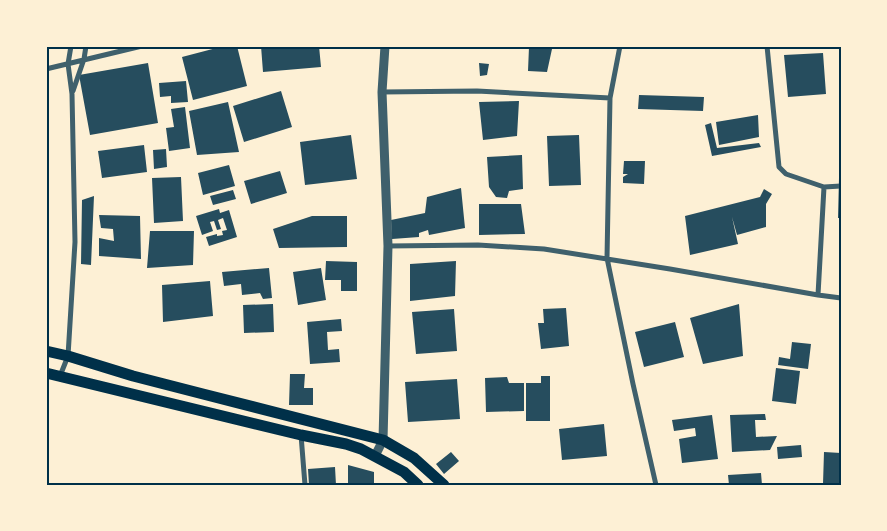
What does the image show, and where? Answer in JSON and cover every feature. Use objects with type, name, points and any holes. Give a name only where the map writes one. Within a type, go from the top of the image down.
[{"type":"main road","points":[[46,351],[133,376],[383,440],[414,458],[444,485]]},
{"type":"main road","points":[[46,373],[301,435],[346,444],[375,456],[404,472],[418,485]]},
{"type":"street","points":[[60,376],[68,356],[75,242],[72,94],[68,64],[70,46]]},
{"type":"street","points":[[72,94],[84,59],[86,46]]},
{"type":"street","points":[[46,69],[142,46]]},
{"type":"street","points":[[375,456],[383,440],[388,246],[382,92],[385,46]]},
{"type":"street","points":[[620,46],[610,98],[607,258],[656,485]]},
{"type":"street","points":[[767,46],[779,167],[786,174],[824,187],[841,186]]},
{"type":"street","points":[[382,92],[477,91],[610,98]]},
{"type":"street","points":[[818,296],[824,187]]},
{"type":"street","points":[[388,246],[478,245],[544,249],[607,258],[818,296],[841,298]]},
{"type":"street","points":[[301,435],[305,485]]},
{"type":"building","points":[[224,46],[237,46],[247,86],[193,100],[182,57]]},
{"type":"building","points":[[261,46],[319,46],[321,67],[263,72]]},
{"type":"building","points":[[529,47],[552,49],[547,72],[528,71]]},
{"type":"building","points":[[823,53],[826,94],[788,97],[784,55]]},
{"type":"building","points":[[148,63],[158,123],[90,135],[79,75]]},
{"type":"building","points":[[479,63],[489,64],[487,75],[480,76]]},
{"type":"building","points":[[186,81],[188,102],[171,103],[171,96],[160,97],[159,83]]},
{"type":"building","points":[[281,91],[292,127],[244,142],[233,106]]},
{"type":"building","points":[[639,95],[704,97],[703,111],[638,109]]},
{"type":"building","points":[[519,101],[517,136],[483,140],[479,102]]},
{"type":"building","points":[[228,102],[239,152],[197,155],[189,111]]},
{"type":"building","points":[[185,107],[190,148],[169,151],[166,128],[174,127],[171,109]]},
{"type":"building","points":[[758,115],[759,137],[719,145],[716,122]]},
{"type":"building","points":[[711,123],[717,148],[759,143],[761,147],[712,156],[705,125]]},
{"type":"building","points":[[351,135],[357,179],[305,185],[300,142]]},
{"type":"building","points":[[579,135],[581,185],[549,186],[547,136]]},
{"type":"building","points":[[144,145],[147,172],[102,178],[98,151]]},
{"type":"building","points":[[166,149],[167,167],[154,169],[153,150]]},
{"type":"building","points":[[522,155],[523,189],[509,191],[507,198],[496,197],[489,187],[487,157]]},
{"type":"building","points":[[624,161],[645,161],[644,184],[623,183],[623,177],[628,174],[623,174]]},
{"type":"building","points":[[229,165],[235,186],[203,195],[198,173]]},
{"type":"building","points":[[280,171],[287,193],[251,204],[244,181]]},
{"type":"building","points":[[181,177],[183,221],[154,223],[152,178]]},
{"type":"building","points":[[839,178],[841,178],[841,218],[838,218]]},
{"type":"building","points":[[461,188],[465,228],[429,235],[428,230],[419,233],[419,237],[392,239],[391,220],[425,213],[427,197]]},
{"type":"building","points":[[764,189],[772,194],[766,204],[766,227],[737,235],[732,217],[738,244],[690,255],[685,216],[760,197]]},
{"type":"building","points":[[233,190],[236,199],[213,205],[210,196]]},
{"type":"building","points":[[94,196],[91,265],[81,264],[82,200]]},
{"type":"building","points":[[479,204],[521,204],[525,234],[479,235]]},
{"type":"building","points":[[219,209],[220,213],[229,210],[237,237],[209,246],[206,237],[217,234],[217,236],[223,235],[222,231],[227,230],[223,218],[218,220],[221,229],[217,230],[214,221],[210,222],[213,231],[202,235],[196,216]]},
{"type":"building","points":[[99,215],[140,216],[141,259],[99,256],[99,238],[114,241],[113,229],[101,228]]},
{"type":"building","points":[[312,216],[347,216],[347,247],[279,248],[273,229]]},
{"type":"building","points":[[150,231],[194,231],[193,265],[147,268]]},
{"type":"building","points":[[326,261],[357,262],[357,291],[341,291],[341,280],[325,280]]},
{"type":"building","points":[[456,261],[455,296],[410,301],[410,264]]},
{"type":"building","points":[[269,268],[272,298],[263,299],[260,293],[242,295],[241,284],[224,286],[222,272]]},
{"type":"building","points":[[321,268],[326,300],[298,305],[293,272]]},
{"type":"building","points":[[210,281],[213,316],[163,322],[162,285]]},
{"type":"building","points":[[273,304],[274,332],[244,333],[243,305]]},
{"type":"building","points":[[739,304],[743,356],[703,364],[690,318]]},
{"type":"building","points":[[566,308],[569,346],[541,349],[538,323],[544,323],[543,309]]},
{"type":"building","points":[[454,309],[457,351],[416,354],[412,312]]},
{"type":"building","points":[[341,319],[342,331],[327,332],[328,350],[339,349],[340,362],[310,364],[307,322]]},
{"type":"building","points":[[675,322],[684,357],[644,367],[635,332]]},
{"type":"building","points":[[792,342],[811,344],[808,369],[778,365],[779,357],[790,359]]},
{"type":"building","points":[[776,368],[800,371],[796,404],[772,401]]},
{"type":"building","points":[[290,374],[305,374],[304,388],[313,388],[313,405],[289,405]]},
{"type":"building","points":[[541,376],[550,376],[550,421],[526,421],[526,383],[541,383]]},
{"type":"building","points":[[507,377],[509,383],[524,383],[524,411],[486,412],[485,378]]},
{"type":"building","points":[[457,379],[460,419],[408,422],[405,382]]},
{"type":"building","points":[[765,414],[766,420],[755,420],[756,437],[777,436],[770,450],[732,452],[730,415]]},
{"type":"building","points":[[712,415],[718,459],[682,463],[679,439],[696,436],[695,428],[674,431],[672,420]]},
{"type":"building","points":[[604,424],[607,456],[562,460],[559,429]]},
{"type":"building","points":[[801,445],[802,457],[778,459],[777,447]]},
{"type":"building","points":[[451,452],[459,461],[444,474],[436,464]]},
{"type":"building","points":[[824,452],[841,453],[841,485],[823,484]]},
{"type":"building","points":[[348,465],[374,472],[374,485],[348,485]]},
{"type":"building","points":[[335,467],[336,485],[309,485],[308,469]]},
{"type":"building","points":[[761,473],[762,485],[729,485],[728,475]]}]
